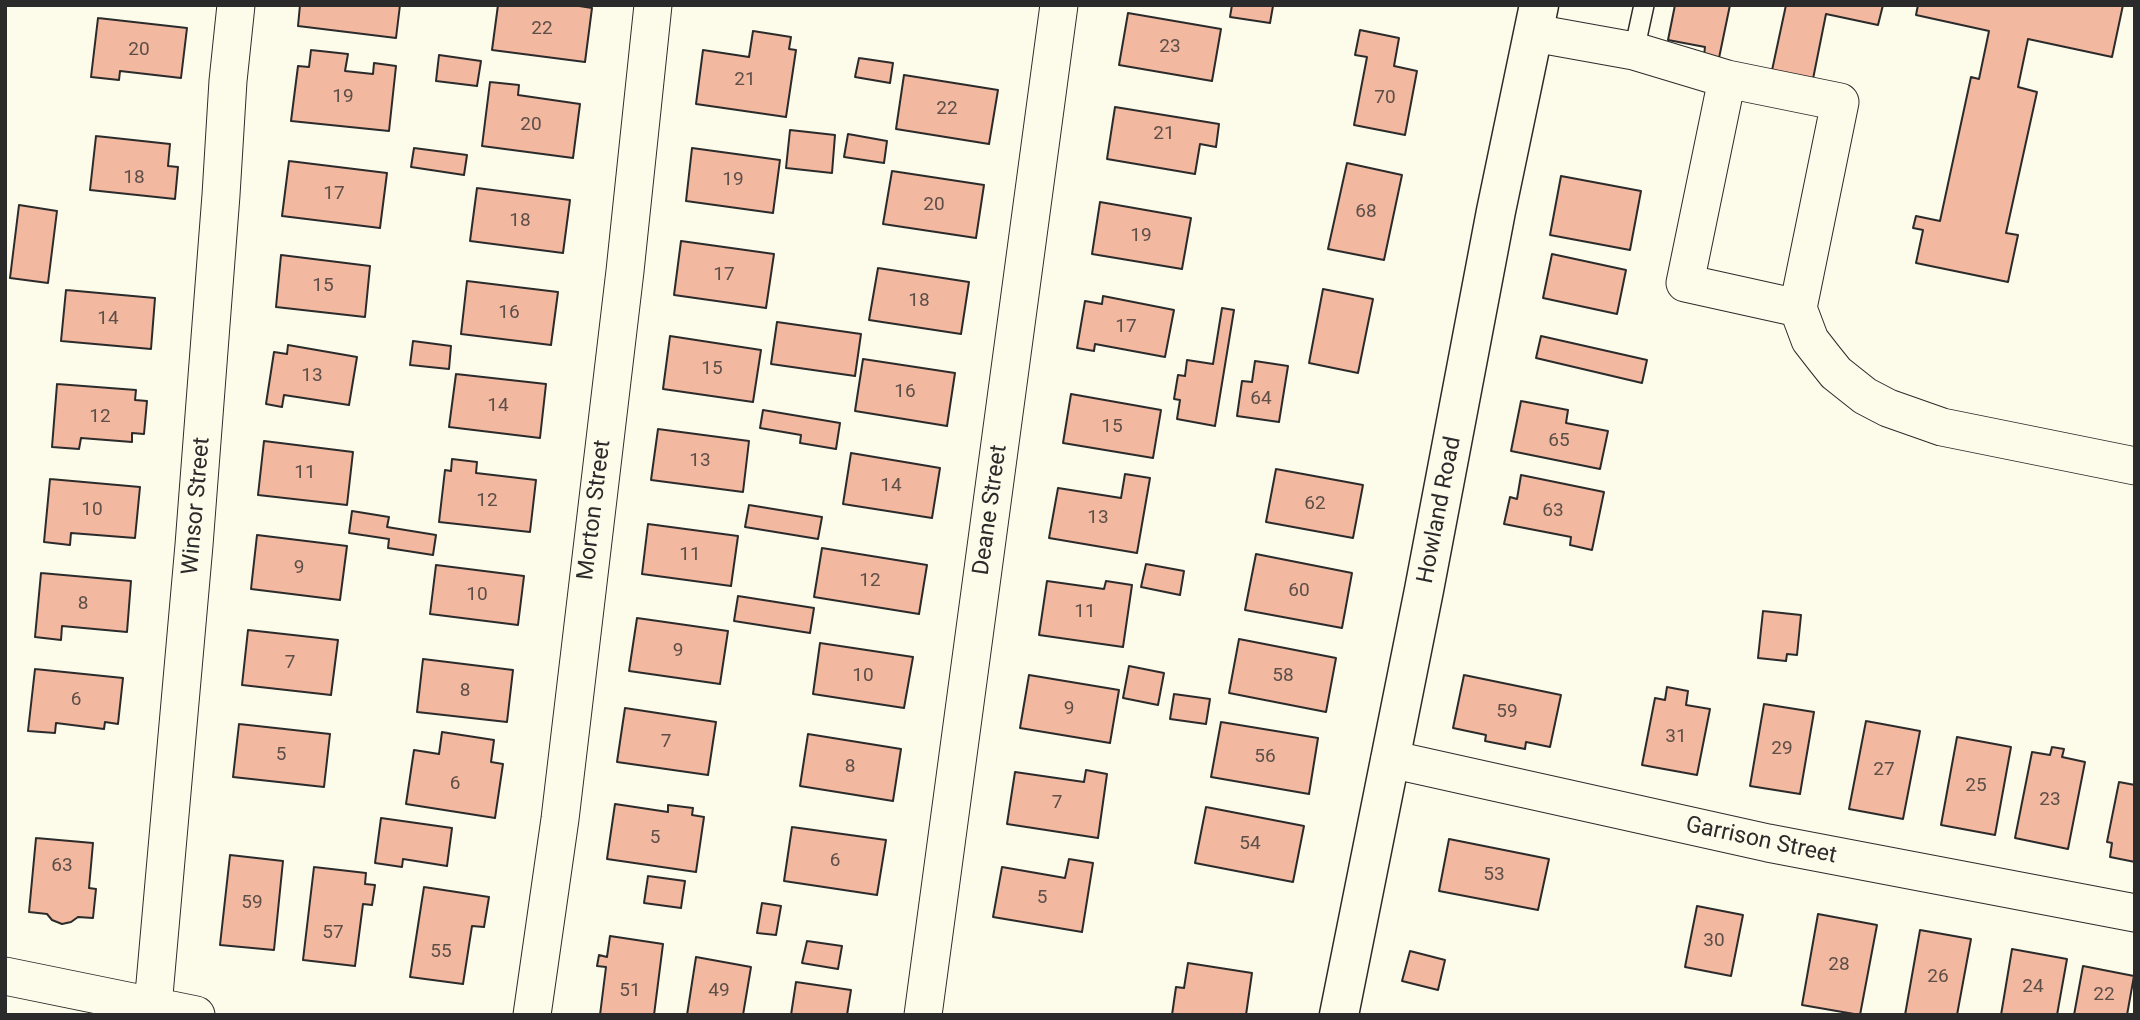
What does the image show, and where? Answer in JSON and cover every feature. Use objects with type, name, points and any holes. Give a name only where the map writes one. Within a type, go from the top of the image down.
[{"type":"main road","name":"Howland Road","points":[[1339,1015],[1536,19]]},
{"type":"street","name":"Winsor Street","points":[[153,1006],[194,545],[222,195],[228,80],[236,5]]},
{"type":"street","name":"Morton Street","points":[[532,1015],[560,819],[625,271],[653,5]]},
{"type":"street","name":"Deane Street","points":[[923,1015],[1059,5]]},
{"type":"street","points":[[1536,19],[1727,79],[1840,102],[1798,308],[1810,340],[1836,373],[1865,396],[1888,408],[1951,429],[2135,466]]},
{"type":"street","points":[[1727,79],[1685,283],[1798,308]]},
{"type":"street","name":"Garrison Street","points":[[1390,759],[1768,843],[2135,913]]},
{"type":"street","points":[[5,976],[196,1015]]},
{"type":"lane","points":[[1634,51],[1644,5]]},
{"type":"building","points":[[300,5],[400,5],[396,38],[298,26]]},
{"type":"building","points":[[498,5],[573,5],[592,8],[585,62],[492,50]]},
{"type":"building","points":[[1232,5],[1273,6],[1270,23],[1230,17]]},
{"type":"building","points":[[1675,5],[1730,5],[1719,58],[1704,55],[1705,47],[1668,40]]},
{"type":"building","points":[[1786,5],[1883,5],[1878,25],[1826,14],[1812,84],[1771,75]]},
{"type":"building","points":[[1918,5],[2123,5],[2112,57],[2028,39],[2018,87],[2037,92],[2006,233],[2018,235],[2008,282],[1916,263],[1923,230],[1913,228],[1916,216],[1940,221],[1971,77],[1979,79],[1989,31],[1916,15]]},
{"type":"building","points":[[1128,13],[1221,29],[1212,81],[1119,65]]},
{"type":"building","points":[[98,18],[187,28],[181,78],[120,71],[119,80],[91,77]]},
{"type":"building","points":[[1360,30],[1399,38],[1394,66],[1417,71],[1405,135],[1354,125],[1367,57],[1355,55]]},
{"type":"building","points":[[753,31],[791,37],[789,49],[796,50],[786,117],[696,104],[703,50],[749,57]]},
{"type":"building","points":[[311,50],[348,54],[345,71],[373,74],[374,63],[396,66],[389,131],[291,121],[298,66],[309,67]]},
{"type":"building","points":[[439,55],[481,61],[477,86],[436,81]]},
{"type":"building","points":[[859,58],[893,63],[890,83],[855,77]]},
{"type":"building","points":[[904,75],[998,90],[989,144],[896,129]]},
{"type":"building","points":[[490,82],[519,85],[518,95],[580,104],[573,158],[482,146]]},
{"type":"building","points":[[1115,107],[1219,124],[1216,147],[1200,144],[1195,174],[1107,159]]},
{"type":"building","points":[[790,130],[835,135],[832,173],[786,168]]},
{"type":"building","points":[[848,134],[887,141],[884,163],[844,157]]},
{"type":"building","points":[[96,136],[170,144],[168,166],[178,167],[175,199],[90,190]]},
{"type":"building","points":[[414,148],[467,155],[464,175],[411,167]]},
{"type":"building","points":[[692,148],[780,160],[773,213],[686,201]]},
{"type":"building","points":[[289,161],[387,173],[380,228],[282,216]]},
{"type":"building","points":[[1347,163],[1402,175],[1384,260],[1328,249]]},
{"type":"building","points":[[892,171],[984,185],[976,238],[883,224]]},
{"type":"building","points":[[1561,176],[1641,191],[1630,250],[1550,235]]},
{"type":"building","points":[[477,188],[570,200],[563,253],[470,241]]},
{"type":"building","points":[[1100,202],[1191,218],[1182,269],[1092,254]]},
{"type":"building","points":[[19,205],[57,211],[48,283],[10,278]]},
{"type":"building","points":[[681,241],[774,254],[766,308],[674,295]]},
{"type":"building","points":[[1552,254],[1626,270],[1617,314],[1543,298]]},
{"type":"building","points":[[281,255],[370,266],[365,317],[276,307]]},
{"type":"building","points":[[878,268],[969,282],[961,334],[869,320]]},
{"type":"building","points":[[467,281],[558,292],[551,345],[461,334]]},
{"type":"building","points":[[1323,289],[1373,299],[1358,373],[1309,363]]},
{"type":"building","points":[[66,290],[155,298],[151,349],[61,341]]},
{"type":"building","points":[[1103,296],[1174,310],[1165,357],[1095,344],[1094,351],[1077,348],[1085,301],[1102,304]]},
{"type":"building","points":[[1222,308],[1234,310],[1215,426],[1177,419],[1180,400],[1174,399],[1178,375],[1185,376],[1187,360],[1213,364]]},
{"type":"building","points":[[777,322],[861,334],[855,376],[771,364]]},
{"type":"building","points":[[670,336],[761,350],[753,402],[663,389]]},
{"type":"building","points":[[1541,336],[1647,360],[1642,383],[1536,358]]},
{"type":"building","points":[[413,341],[451,346],[449,369],[410,365]]},
{"type":"building","points":[[288,345],[357,357],[349,405],[284,395],[282,407],[266,404],[274,352],[287,354]]},
{"type":"building","points":[[863,359],[955,373],[947,426],[855,411]]},
{"type":"building","points":[[1255,361],[1288,366],[1279,422],[1237,416],[1242,381],[1252,382]]},
{"type":"building","points":[[456,374],[546,384],[540,438],[449,427]]},
{"type":"building","points":[[57,384],[136,390],[135,400],[147,401],[144,434],[132,433],[132,442],[81,438],[79,449],[52,447]]},
{"type":"building","points":[[1071,394],[1161,410],[1153,458],[1063,443]]},
{"type":"building","points":[[1521,401],[1568,410],[1566,423],[1608,431],[1600,469],[1511,451]]},
{"type":"building","points":[[763,410],[840,423],[836,449],[800,443],[801,435],[760,428]]},
{"type":"building","points":[[658,429],[749,441],[743,492],[651,480]]},
{"type":"building","points":[[264,441],[353,452],[347,505],[258,495]]},
{"type":"building","points":[[851,453],[940,468],[932,518],[843,504]]},
{"type":"building","points":[[452,459],[477,462],[476,473],[536,480],[530,532],[439,522],[445,470],[451,471]]},
{"type":"building","points":[[1276,469],[1363,485],[1353,538],[1266,522]]},
{"type":"building","points":[[1125,474],[1150,478],[1137,553],[1049,538],[1058,488],[1121,498]]},
{"type":"building","points":[[1521,475],[1604,492],[1592,550],[1570,545],[1571,537],[1504,524],[1510,497],[1517,499]]},
{"type":"building","points":[[50,479],[140,487],[135,538],[71,533],[70,545],[44,542]]},
{"type":"building","points":[[749,505],[822,517],[818,539],[745,527]]},
{"type":"building","points":[[352,511],[389,517],[387,527],[436,535],[433,555],[388,548],[389,539],[349,533]]},
{"type":"building","points":[[648,524],[738,536],[731,586],[642,574]]},
{"type":"building","points":[[257,535],[347,546],[340,600],[251,589]]},
{"type":"building","points":[[822,548],[927,565],[919,614],[814,597]]},
{"type":"building","points":[[1256,554],[1352,573],[1342,628],[1245,610]]},
{"type":"building","points":[[1146,564],[1184,571],[1180,595],[1141,587]]},
{"type":"building","points":[[436,565],[524,576],[518,625],[430,614]]},
{"type":"building","points":[[41,573],[131,581],[127,632],[62,626],[61,640],[35,637]]},
{"type":"building","points":[[1047,581],[1104,589],[1106,581],[1132,585],[1123,647],[1039,635]]},
{"type":"building","points":[[738,596],[814,608],[810,633],[734,621]]},
{"type":"building","points":[[1763,611],[1801,615],[1797,655],[1787,654],[1786,661],[1758,658]]},
{"type":"building","points":[[637,618],[728,631],[720,684],[629,671]]},
{"type":"building","points":[[248,630],[338,640],[331,695],[242,685]]},
{"type":"building","points":[[1239,639],[1336,658],[1326,712],[1229,693]]},
{"type":"building","points":[[820,643],[913,657],[904,708],[813,694]]},
{"type":"building","points":[[423,659],[513,670],[507,722],[417,712]]},
{"type":"building","points":[[1129,666],[1164,673],[1158,705],[1123,698]]},
{"type":"building","points":[[35,669],[123,678],[118,724],[105,722],[104,729],[56,723],[55,733],[28,731]]},
{"type":"building","points":[[1029,675],[1119,690],[1110,743],[1020,728]]},
{"type":"building","points":[[1464,675],[1561,695],[1550,747],[1526,742],[1525,749],[1485,741],[1486,735],[1453,728]]},
{"type":"building","points":[[1667,687],[1688,691],[1686,705],[1710,709],[1697,775],[1642,765],[1655,698],[1665,700]]},
{"type":"building","points":[[1174,694],[1210,699],[1206,724],[1170,719]]},
{"type":"building","points":[[1764,704],[1814,712],[1800,794],[1750,786]]},
{"type":"building","points":[[625,708],[716,722],[708,775],[617,762]]},
{"type":"building","points":[[1866,721],[1920,731],[1903,819],[1849,809]]},
{"type":"building","points":[[1221,722],[1318,738],[1309,794],[1211,777]]},
{"type":"building","points":[[239,724],[330,734],[324,787],[233,777]]},
{"type":"building","points":[[442,732],[494,740],[491,762],[503,764],[495,818],[406,804],[414,750],[439,754]]},
{"type":"building","points":[[808,734],[901,749],[893,801],[800,786]]},
{"type":"building","points":[[1957,737],[2011,747],[1995,835],[1941,825]]},
{"type":"building","points":[[2052,747],[2064,749],[2062,757],[2085,762],[2068,849],[2015,838],[2032,752],[2050,755]]},
{"type":"building","points":[[1086,770],[1107,774],[1098,838],[1007,824],[1015,772],[1084,782]]},
{"type":"building","points":[[2119,782],[2135,785],[2135,862],[2110,857],[2112,843],[2107,842]]},
{"type":"building","points":[[615,804],[668,812],[668,805],[693,808],[692,815],[704,817],[696,872],[607,859]]},
{"type":"building","points":[[1206,807],[1304,826],[1293,882],[1195,863]]},
{"type":"building","points":[[381,818],[452,828],[447,866],[403,859],[402,867],[375,863]]},
{"type":"building","points":[[792,827],[886,840],[877,895],[784,881]]},
{"type":"building","points":[[36,838],[93,843],[89,888],[96,889],[93,918],[78,917],[62,924],[52,920],[47,914],[29,912]]},
{"type":"building","points":[[1449,839],[1549,859],[1538,910],[1439,891]]},
{"type":"building","points":[[230,855],[283,861],[274,950],[220,945]]},
{"type":"building","points":[[1069,859],[1093,863],[1082,932],[993,917],[1002,867],[1065,878]]},
{"type":"building","points":[[314,867],[366,873],[365,884],[375,885],[372,905],[363,904],[355,966],[303,960]]},
{"type":"building","points":[[648,876],[685,881],[681,908],[644,903]]},
{"type":"building","points":[[424,887],[489,897],[484,927],[472,926],[463,984],[410,977]]},
{"type":"building","points":[[762,903],[781,906],[776,935],[757,933]]},
{"type":"building","points":[[1697,906],[1743,915],[1731,976],[1685,967]]},
{"type":"building","points":[[1818,914],[1877,925],[1860,1015],[1802,1005]]},
{"type":"building","points":[[1920,930],[1971,939],[1957,1015],[1905,1015]]},
{"type":"building","points":[[610,936],[663,944],[654,1015],[600,1015],[606,967],[597,966],[599,955],[607,957]]},
{"type":"building","points":[[807,941],[842,946],[838,969],[802,963]]},
{"type":"building","points":[[2012,949],[2067,959],[2057,1015],[2001,1015]]},
{"type":"building","points":[[1410,951],[1445,960],[1438,990],[1402,981]]},
{"type":"building","points":[[696,957],[751,967],[743,1015],[687,1015]]},
{"type":"building","points":[[1188,963],[1252,973],[1246,1015],[1172,1015],[1176,987],[1184,988]]},
{"type":"building","points":[[2083,966],[2134,976],[2127,1015],[2074,1015]]},
{"type":"building","points":[[796,982],[851,990],[847,1015],[791,1015]]}]
